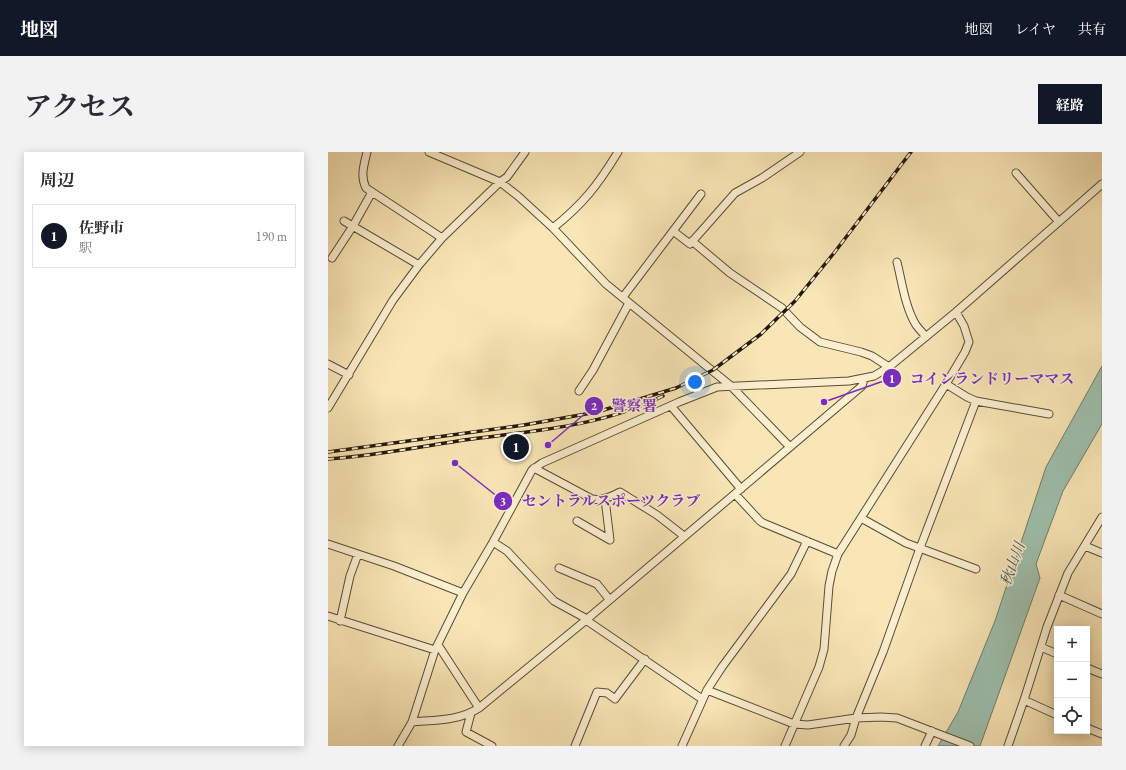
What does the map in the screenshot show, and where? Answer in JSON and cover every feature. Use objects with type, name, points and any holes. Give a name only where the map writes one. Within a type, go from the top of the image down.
[{"type":"street","points":[[367,152],[362,180],[366,188],[442,238]]},
{"type":"street","points":[[429,152],[500,182],[518,196],[553,228],[600,278],[731,386],[790,447]]},
{"type":"street","points":[[328,408],[393,300],[419,265],[442,238],[507,177],[525,152]]},
{"type":"street","points":[[553,228],[569,216],[587,196],[602,178],[618,152]]},
{"type":"street","points":[[673,231],[690,244],[735,193],[762,178],[800,152]]},
{"type":"street","points":[[1016,173],[1060,222]]},
{"type":"street","points":[[398,746],[412,722],[437,648],[464,593],[534,468],[671,406],[717,387],[849,381],[874,376],[889,367],[956,312],[1102,184]]},
{"type":"street","points":[[332,258],[353,226],[372,192]]},
{"type":"street","points":[[623,298],[701,194]]},
{"type":"street","points":[[344,221],[419,265]]},
{"type":"street","points":[[692,241],[730,273],[782,308],[800,327],[820,342],[861,352],[872,356],[889,367]]},
{"type":"street","points":[[897,262],[912,316],[926,337]]},
{"type":"street","points":[[579,391],[593,370],[629,303]]},
{"type":"street","points":[[784,746],[819,667],[824,648],[829,586],[832,570],[838,554],[946,384],[965,352],[969,342],[964,326],[956,312]]},
{"type":"street","points":[[328,364],[349,375]]},
{"type":"street","points":[[412,722],[461,717],[478,708],[862,386],[864,379]]},
{"type":"street","points":[[946,384],[976,401],[1049,414]]},
{"type":"street","points":[[844,746],[851,736],[856,718],[883,652],[920,548],[976,401]]},
{"type":"street","points":[[671,406],[760,521],[838,554]]},
{"type":"street","points":[[534,468],[592,499],[605,499],[620,492],[657,515],[684,536]]},
{"type":"street","points":[[577,521],[610,540],[605,499]]},
{"type":"street","points":[[1008,746],[1059,595],[1068,573],[1102,517]]},
{"type":"street","points":[[861,518],[896,538],[976,569]]},
{"type":"street","points":[[682,746],[707,690],[722,667],[791,574],[807,541]]},
{"type":"street","points":[[493,542],[507,551],[554,602],[586,619],[702,699]]},
{"type":"street","points":[[328,544],[394,566],[464,593]]},
{"type":"street","points":[[1085,546],[1102,553]]},
{"type":"street","points":[[340,621],[350,576],[358,554]]},
{"type":"street","points":[[559,568],[597,584],[609,599]]},
{"type":"street","points":[[1059,595],[1102,614]]},
{"type":"street","points":[[328,616],[340,621],[437,648],[478,708]]},
{"type":"street","points":[[1041,647],[1054,653]]},
{"type":"street","points":[[575,746],[597,692],[607,693],[615,699],[645,659]]},
{"type":"street","points":[[1090,669],[1102,674]]},
{"type":"street","points":[[707,690],[794,724],[808,725],[856,718],[897,718],[970,746]]},
{"type":"street","points":[[1024,700],[1054,713]]},
{"type":"street","points":[[471,713],[466,732],[492,746]]},
{"type":"street","points":[[1090,729],[1102,734]]},
{"type":"street","points":[[925,746],[934,732]]},
{"type":"shaded area","points":[[1102,366],[1102,424],[1063,491],[1036,564],[1040,578],[980,746],[938,746],[958,712],[995,621],[1046,467]]},
{"type":"railway","points":[[328,452],[524,425],[597,412],[676,388],[713,370],[761,334],[795,301],[834,253],[911,152]]},
{"type":"railway","points":[[328,459],[379,454],[565,426],[615,415],[663,396]]},
{"type":"place","name":"コインランドリーママス","points":[[824,402]]},
{"type":"place","name":"警察署","points":[[548,445]]},
{"type":"place","name":"佐野市","points":[[516,447]]},
{"type":"place","name":"セントラルスポーツクラブ","points":[[455,463]]},
{"type":"water label","name":"秋山川","points":[[1012,564]]}]
